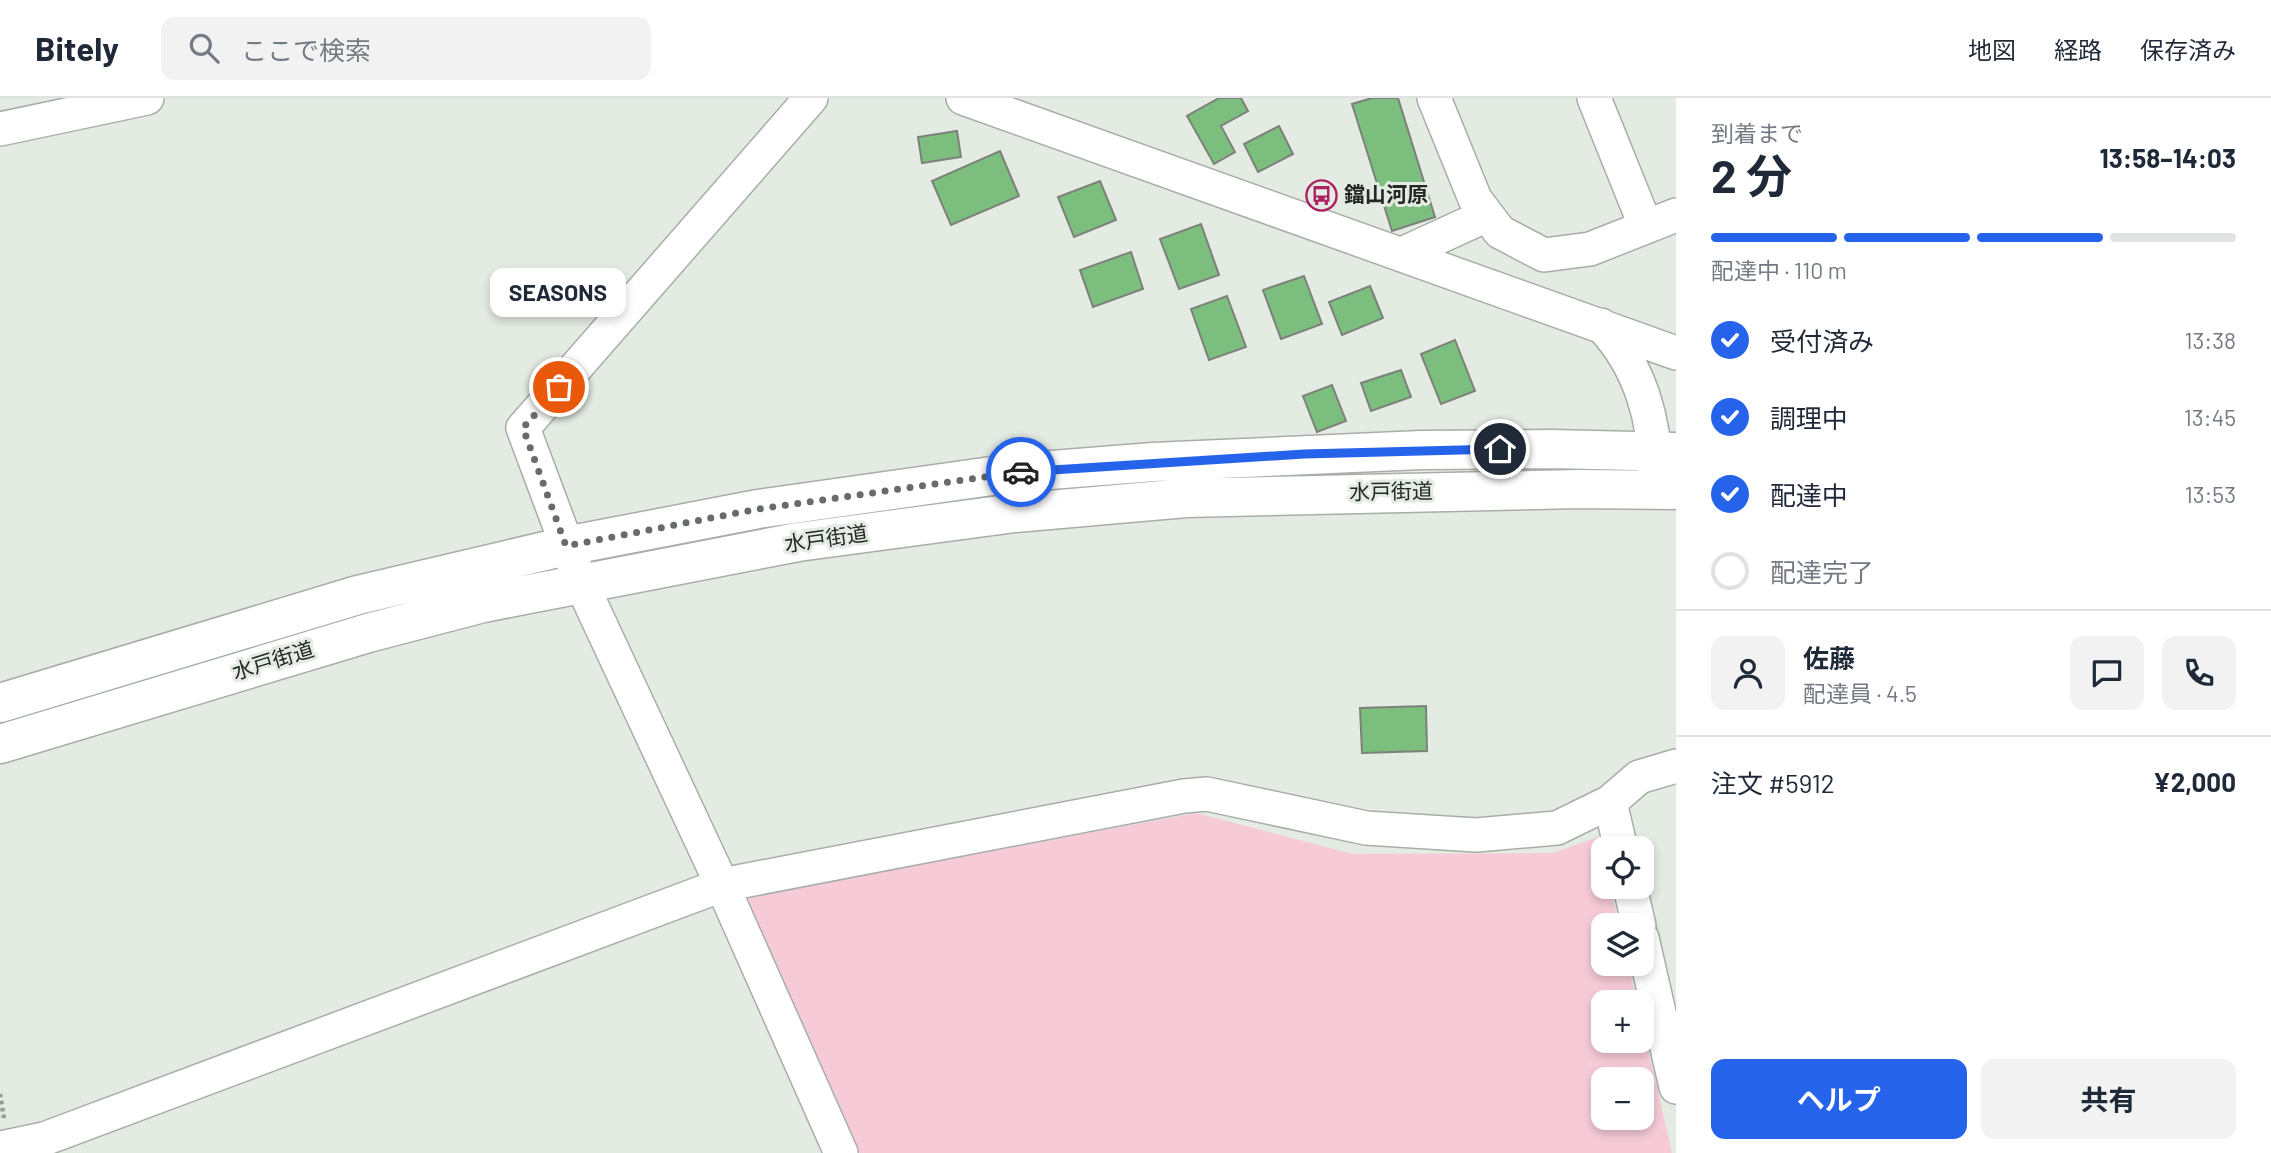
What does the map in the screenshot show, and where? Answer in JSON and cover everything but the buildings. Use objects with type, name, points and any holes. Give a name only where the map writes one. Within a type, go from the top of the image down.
[{"type":"highway","name":"水戸街道","points":[[0,703],[358,595],[566,546],[758,509],[1013,473],[1304,454],[1527,449],[1666,452]]},
{"type":"highway","name":"水戸街道","points":[[0,744],[368,633],[483,603],[797,542],[1015,513],[1173,499],[1579,489],[1665,490]]},
{"type":"street","points":[[0,130],[147,98]]},
{"type":"street","points":[[811,98],[523,428],[582,583],[722,885],[841,1153]]},
{"type":"street","points":[[963,98],[1676,353]]},
{"type":"street","points":[[1434,98],[1475,199],[1500,232],[1544,255],[1590,249],[1661,221],[1594,98]]},
{"type":"street","points":[[1402,254],[1487,215]]},
{"type":"street","points":[[1601,325],[1615,339],[1637,378],[1666,452],[1665,490]]},
{"type":"street","points":[[0,1148],[44,1139],[722,885],[1184,796],[1207,794],[1366,828],[1476,835],[1557,828],[1610,802],[1639,777],[1676,766]]},
{"type":"street","points":[[1610,802],[1618,836]]},
{"type":"street","points":[[1651,976],[1676,1087]]},
{"type":"shaded area","points":[[1196,813],[1353,854],[1553,853],[1591,839],[1591,899],[1613,899],[1616,913],[1591,913],[1591,976],[1631,976],[1634,990],[1591,990],[1591,1053],[1649,1053],[1652,1067],[1591,1067],[1591,1130],[1654,1130],[1654,1074],[1672,1153],[860,1153],[743,897]]},
{"type":"way so far","points":[[559,387],[523,428],[566,546],[758,509],[1021,472]]},
{"type":"place","name":"鐺山河原","points":[[1321,195]]},
{"type":"place","name":"SEASONS","points":[[559,387]]},
{"type":"route","points":[[1021,472],[1304,454],[1500,449]]}]
